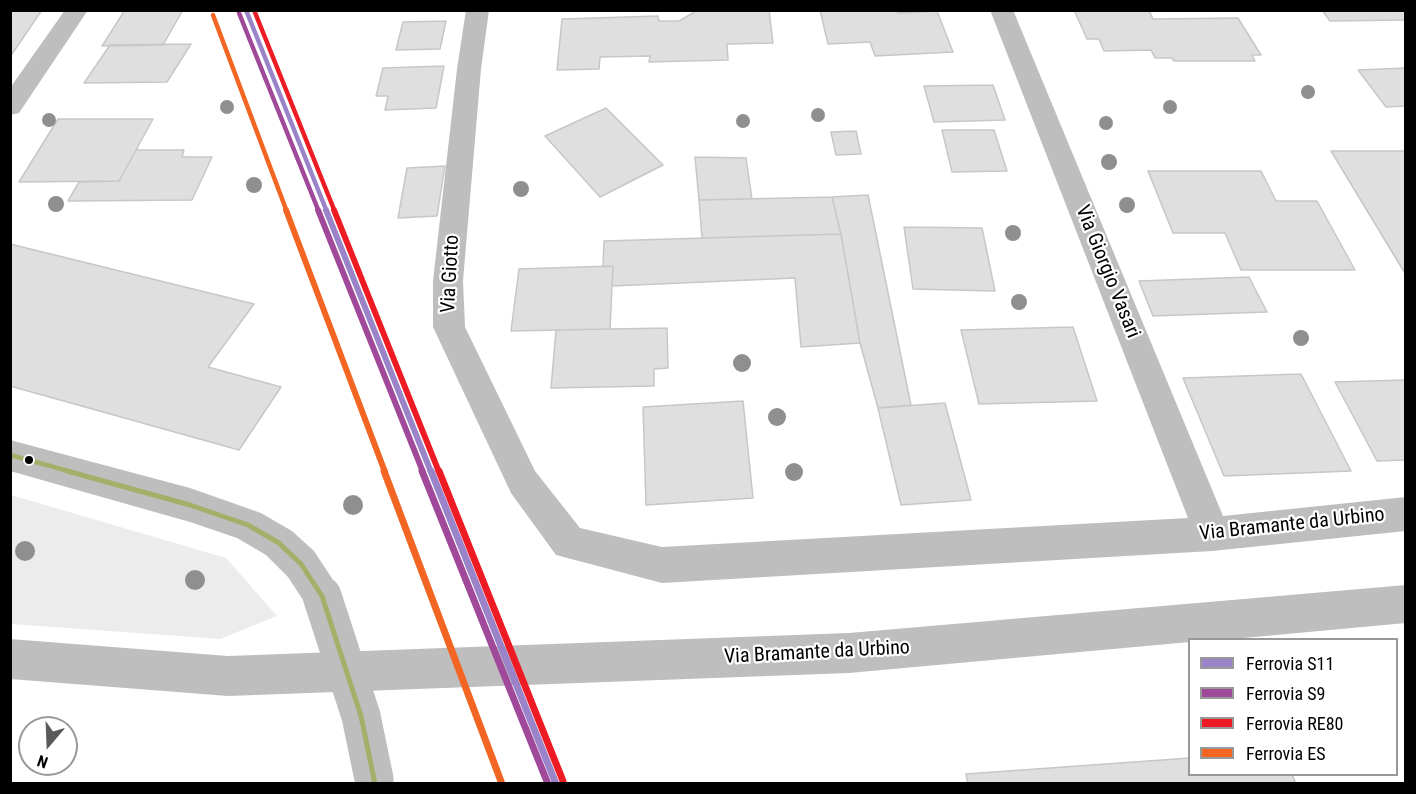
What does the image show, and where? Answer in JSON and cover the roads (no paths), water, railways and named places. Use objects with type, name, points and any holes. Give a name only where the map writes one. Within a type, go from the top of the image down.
[{"type":"street","points":[[10,108],[76,10]]},
{"type":"street","name":"Via Giotto","points":[[478,10],[469,69],[450,270],[449,327],[523,482],[569,543]]},
{"type":"street","name":"Via Giorgio Vasari","points":[[1001,10],[1212,534]]},
{"type":"street","points":[[10,455],[190,505],[248,525],[279,543],[301,564],[322,596],[361,716],[374,781]]},
{"type":"street","name":"Via Bramante da Urbino","points":[[569,543],[663,565],[1212,534],[1406,514]]},
{"type":"street","name":"Via Bramante da Urbino","points":[[10,659],[228,676],[849,653],[1406,604]]},
{"type":"rail line","name":"S11","points":[[246,10],[556,784]]},
{"type":"rail line","name":"RE80","points":[[254,10],[563,781]]},
{"type":"rail line","name":"S9","points":[[239,13],[548,784]]},
{"type":"rail line","name":"ES","points":[[213,15],[502,784]]}]
